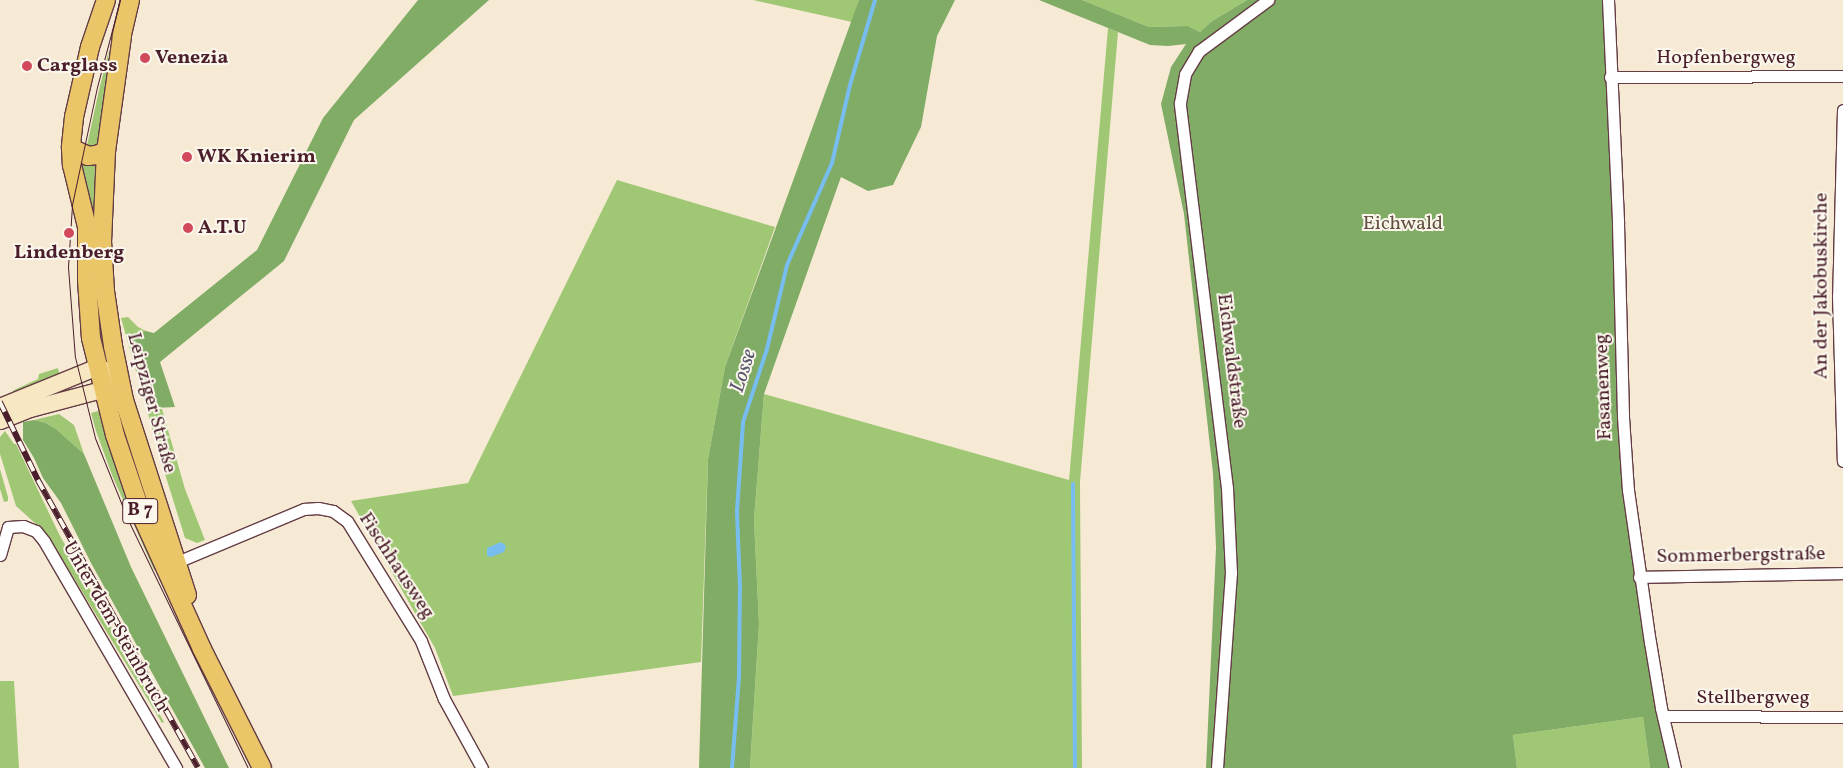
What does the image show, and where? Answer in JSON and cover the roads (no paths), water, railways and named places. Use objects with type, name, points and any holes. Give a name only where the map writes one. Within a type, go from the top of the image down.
[{"type":"main road","name":"Leipziger Straße","points":[[106,0],[90,47],[74,117],[71,148],[72,165],[87,227],[87,280],[91,338],[102,390],[115,435],[144,521],[170,564]]},
{"type":"main road","name":"Leipziger Straße","points":[[130,0],[122,36],[106,151],[103,249],[105,291],[118,376],[170,564]]},
{"type":"main road","points":[[71,148],[88,156],[106,151]]},
{"type":"main road","name":"B 7","points":[[170,564],[202,649],[262,768]]},
{"type":"street","name":"Eichwaldstraße","points":[[1218,768],[1231,573],[1227,488],[1220,416],[1183,140],[1180,103],[1185,74],[1199,51],[1268,0]]},
{"type":"street","name":"Fasanenweg","points":[[1608,0],[1618,224],[1623,417],[1628,490],[1639,577],[1663,716],[1675,768]]},
{"type":"street","name":"Hopfenbergweg","points":[[1610,77],[1843,76]]},
{"type":"street","name":"An der Jakobuskirche","points":[[1843,110],[1838,296],[1843,462]]},
{"type":"street","points":[[0,407],[98,367],[118,376],[102,390],[30,409],[0,421]]},
{"type":"street","name":"Fischhausweg","points":[[170,564],[304,509],[318,508],[333,511],[347,521],[422,641],[444,699],[482,768]]},
{"type":"street","points":[[0,555],[4,523]]},
{"type":"street","name":"Unter dem Steinbruch","points":[[4,523],[23,526],[36,531],[44,541],[176,768]]},
{"type":"street","name":"Sommerbergstraße","points":[[1639,577],[1843,573]]},
{"type":"street","name":"Stellbergweg","points":[[1663,716],[1843,716]]},
{"type":"water","points":[[501,542],[506,546],[504,552],[491,557],[487,556],[487,548]]},
{"type":"waterway","name":"Losse","points":[[732,768],[739,677],[740,587],[737,511],[743,422],[767,349],[787,265],[832,163],[850,85],[875,0]]},
{"type":"waterway","points":[[1073,484],[1075,768]]},
{"type":"tram line","points":[[120,0],[97,87],[72,205],[68,267],[75,357],[95,438],[128,520],[248,768]]},
{"type":"railway","points":[[0,402],[38,480],[198,768]]},
{"type":"place","name":"Venezia","points":[[145,58]]},
{"type":"place","name":"Carglass","points":[[27,66]]},
{"type":"place","name":"WK Knierim","points":[[187,157]]},
{"type":"place","name":"A.T.U","points":[[188,228]]},
{"type":"place","name":"Lindenberg","points":[[69,233]]},
{"type":"park label","name":"Eichwald","points":[[1403,224]]}]
